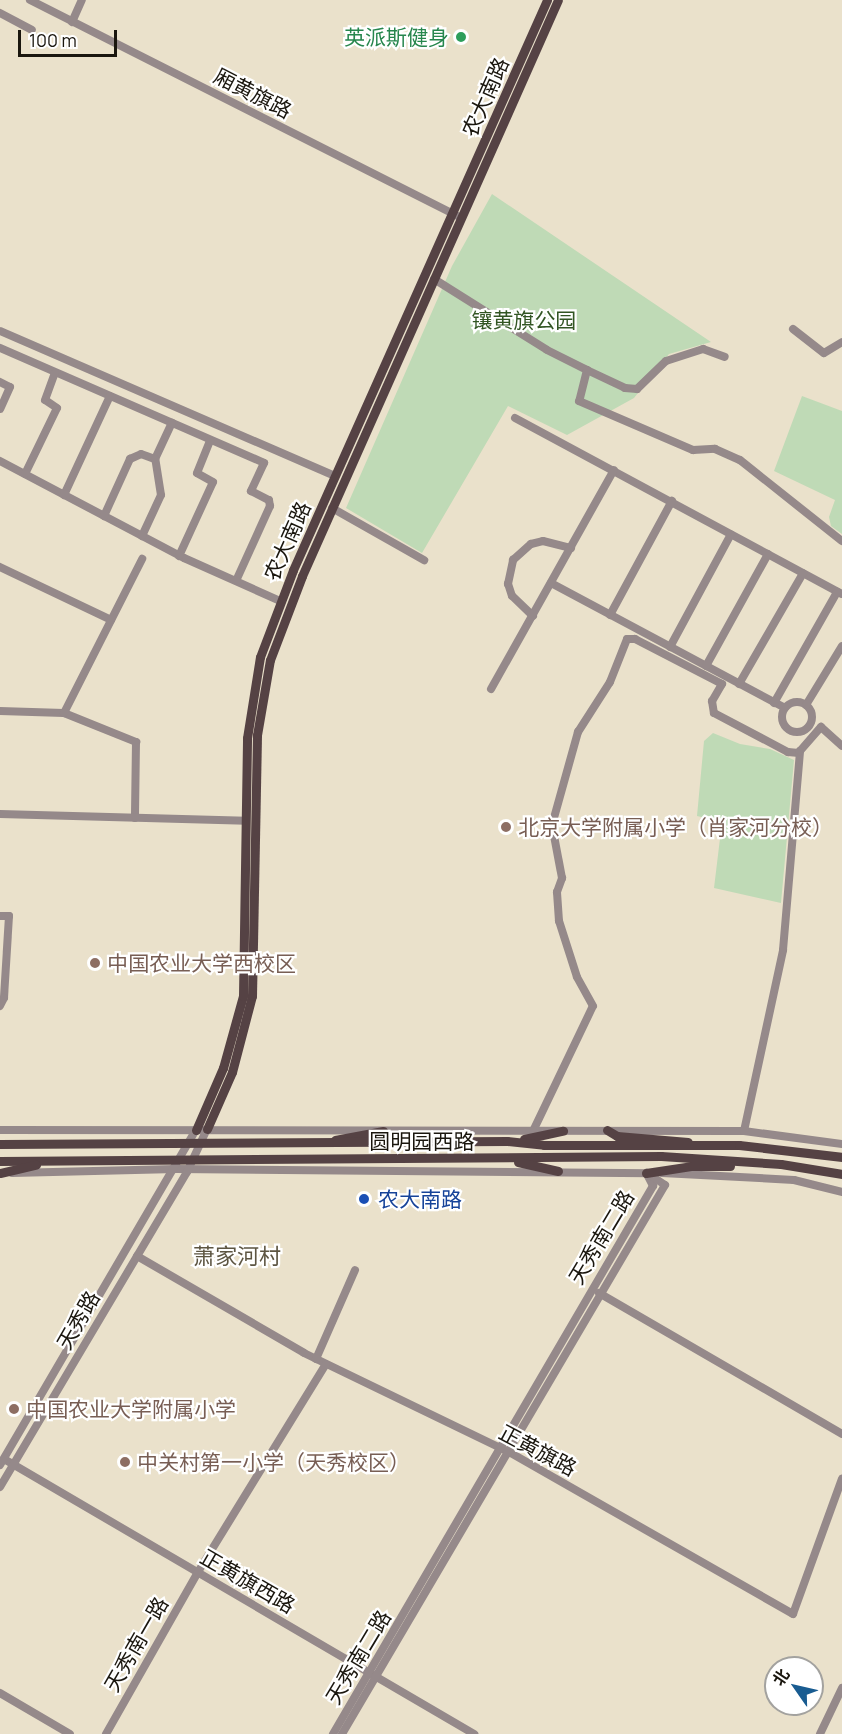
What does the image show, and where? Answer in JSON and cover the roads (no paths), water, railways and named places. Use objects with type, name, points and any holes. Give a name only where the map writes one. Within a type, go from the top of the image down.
[{"type":"main road","name":"农大南路","points":[[207,1129],[232,1072],[252,996],[257,735],[264,685],[283,621],[434,279],[456,216],[548,0]]},
{"type":"main road","name":"农大南路","points":[[196,1130],[223,1068],[243,996],[250,710],[260,657],[280,601],[335,476],[558,0]]},
{"type":"main road","points":[[607,1130],[617,1136],[681,1138],[693,1145]]},
{"type":"main road","points":[[309,1145],[383,1131]]},
{"type":"main road","points":[[507,1141],[552,1136],[563,1131]]},
{"type":"main road","name":"圆明园西路","points":[[190,1142],[309,1145],[507,1141],[544,1145],[739,1145],[842,1157]]},
{"type":"main road","points":[[0,1144],[190,1142]]},
{"type":"main road","name":"圆明园西路","points":[[0,1161],[661,1156],[781,1164],[842,1174]]},
{"type":"main road","points":[[501,1159],[558,1171]]},
{"type":"main road","points":[[0,1173],[50,1162]]},
{"type":"main road","points":[[646,1173],[692,1166],[781,1164]]},
{"type":"street","name":"厢黄旗路","points":[[30,0],[456,216]]},
{"type":"street","points":[[72,22],[82,0]]},
{"type":"street","points":[[0,13],[32,30]]},
{"type":"street","points":[[434,279],[547,350],[625,388],[637,389],[666,361],[703,349],[724,357]]},
{"type":"street","points":[[793,329],[824,353],[842,342]]},
{"type":"street","points":[[0,331],[335,476]]},
{"type":"street","points":[[1,351],[264,463],[251,491],[269,500],[270,506],[236,582]]},
{"type":"street","points":[[587,370],[579,401],[693,450],[715,449],[740,460],[842,540]]},
{"type":"street","points":[[25,474],[57,408],[45,400],[47,386],[55,373]]},
{"type":"street","points":[[0,382],[10,387],[0,410]]},
{"type":"street","points":[[64,495],[110,396]]},
{"type":"street","points":[[515,418],[840,593],[774,703]]},
{"type":"street","points":[[142,536],[162,495],[155,459],[172,423]]},
{"type":"street","points":[[179,556],[213,482],[197,473],[210,440]]},
{"type":"street","points":[[104,516],[130,459],[141,454],[155,459]]},
{"type":"street","points":[[0,461],[179,556],[280,601]]},
{"type":"street","points":[[491,689],[614,470]]},
{"type":"street","points":[[610,615],[672,501]]},
{"type":"street","points":[[332,508],[424,560]]},
{"type":"street","points":[[670,647],[731,534]]},
{"type":"street","points":[[533,616],[512,596],[508,584],[513,560],[526,547],[543,541],[571,548]]},
{"type":"street","points":[[706,666],[768,554]]},
{"type":"street","points":[[64,712],[142,559]]},
{"type":"street","points":[[0,567],[111,620]]},
{"type":"street","points":[[739,684],[803,573]]},
{"type":"street","points":[[551,583],[785,708]]},
{"type":"street","points":[[534,1129],[593,1006],[577,977],[560,921],[557,892],[562,878],[552,825],[579,732],[610,682],[627,639],[635,639],[722,684],[712,701],[714,712],[788,752],[799,753]]},
{"type":"street","points":[[806,705],[842,646]]},
{"type":"street","points":[[797,702],[806,705],[811,713],[810,722],[799,732],[789,730],[782,722],[785,708],[797,702]]},
{"type":"street","points":[[0,711],[64,712],[136,742],[135,818]]},
{"type":"street","points":[[810,722],[821,727],[842,746]]},
{"type":"street","points":[[744,1131],[783,950],[799,753],[821,727]]},
{"type":"street","points":[[0,814],[246,821]]},
{"type":"street","points":[[0,916],[9,916],[4,998],[0,1006]]},
{"type":"street","name":"天秀路","points":[[0,1487],[187,1172],[207,1129]]},
{"type":"street","points":[[0,1130],[196,1130]]},
{"type":"street","name":"圆明园西路","points":[[196,1130],[744,1131],[842,1144]]},
{"type":"street","name":"天秀路","points":[[2,1462],[176,1169],[196,1130]]},
{"type":"street","points":[[0,1173],[176,1169]]},
{"type":"street","name":"圆明园西路","points":[[176,1169],[187,1172],[558,1171],[646,1173],[794,1180],[842,1192]]},
{"type":"street","name":"天秀南二路","points":[[333,1734],[665,1185],[646,1173]]},
{"type":"street","name":"天秀南二路","points":[[342,1734],[654,1186],[646,1173]]},
{"type":"street","name":"正黄旗路","points":[[136,1256],[316,1359],[504,1450],[793,1614],[842,1479]]},
{"type":"street","points":[[316,1359],[355,1270]]},
{"type":"street","points":[[599,1293],[842,1434]]},
{"type":"street","name":"天秀南一路","points":[[106,1734],[198,1572],[326,1364]]},
{"type":"street","name":"正黄旗西路","points":[[2,1462],[14,1464],[474,1734]]},
{"type":"street","points":[[820,1734],[842,1688]]},
{"type":"street","points":[[0,1693],[70,1734]]},
{"type":"place","name":"英派斯健身","points":[[461,37]]},
{"type":"place","name":"北京大学附属小学（肖家河分校）","points":[[506,827]]},
{"type":"place","name":"中国农业大学西校区","points":[[95,963]]},
{"type":"place","name":"农大南路","points":[[364,1199]]},
{"type":"place","name":"中国农业大学附属小学","points":[[14,1409]]},
{"type":"place","name":"中关村第一小学（天秀校区）","points":[[125,1462]]},
{"type":"district","name":"萧家河村","points":[[237,1257]]},
{"type":"park label","name":"镶黄旗公园","points":[[524,320]]}]
